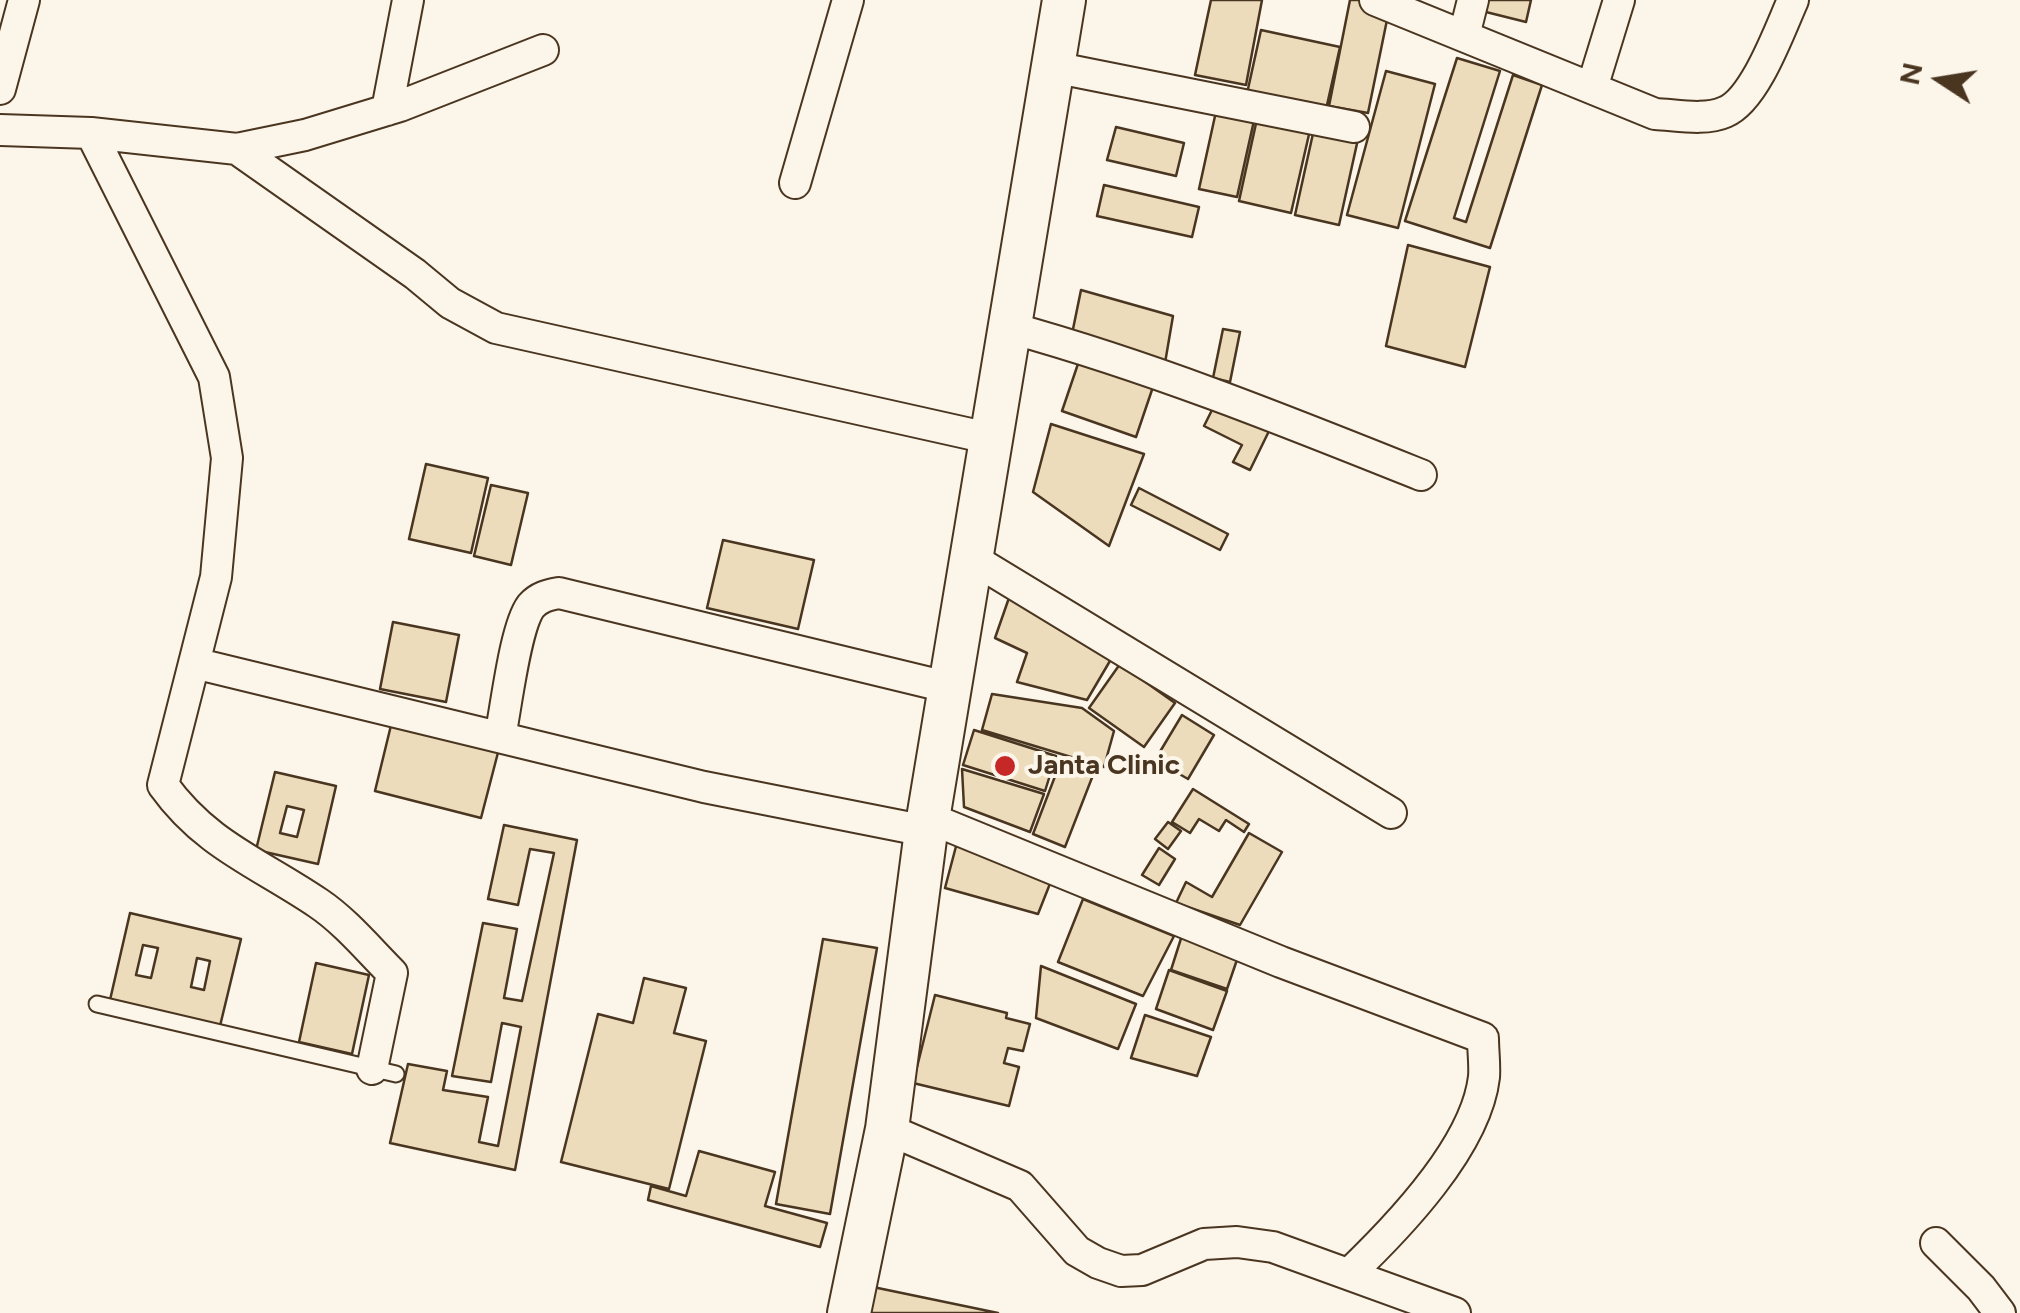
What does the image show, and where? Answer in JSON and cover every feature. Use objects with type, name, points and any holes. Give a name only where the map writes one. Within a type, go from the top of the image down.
[{"type":"street","points":[[0,89],[24,0]]},
{"type":"street","points":[[386,110],[408,0]]},
{"type":"street","points":[[795,182],[848,0]]},
{"type":"street","points":[[849,1313],[887,1129],[927,824],[1064,0]]},
{"type":"street","points":[[1375,0],[1655,114],[1702,116],[1726,112],[1745,98],[1793,0]]},
{"type":"street","points":[[1464,36],[1473,0]]},
{"type":"street","points":[[1592,88],[1618,0]]},
{"type":"street","points":[[0,130],[92,133],[238,149],[305,135],[386,110],[543,50]]},
{"type":"street","points":[[1053,67],[1354,128]]},
{"type":"street","points":[[92,133],[214,376],[227,458],[216,578],[162,785],[181,811],[212,839],[321,905],[392,973],[384,1071]]},
{"type":"street","points":[[238,149],[450,303],[496,328],[994,438]]},
{"type":"street","points":[[1011,328],[1089,350],[1250,406],[1421,475]]},
{"type":"street","points":[[973,559],[1391,813]]},
{"type":"street","points":[[500,738],[530,607],[544,596],[559,593],[951,688]]},
{"type":"street","points":[[194,664],[704,787],[927,824],[1483,1038],[1484,1080],[1469,1122],[1441,1171],[1402,1222],[1349,1274]]},
{"type":"street","points":[[887,1129],[1020,1186],[1077,1251],[1122,1271],[1142,1270],[1204,1244],[1237,1242],[1273,1247],[1455,1313]]},
{"type":"street","points":[[1936,1243],[2000,1313]]},
{"type":"lane","points":[[97,1004],[384,1071]]},
{"type":"building","points":[[1211,0],[1262,0],[1246,85],[1195,75]]},
{"type":"building","points":[[1350,0],[1361,0],[1388,15],[1368,113],[1329,106]]},
{"type":"building","points":[[1480,0],[1531,0],[1526,22],[1478,10]]},
{"type":"building","points":[[1261,30],[1340,47],[1325,114],[1246,98]]},
{"type":"building","points":[[1457,58],[1500,71],[1454,218],[1466,222],[1513,75],[1542,85],[1490,248],[1405,221]]},
{"type":"building","points":[[1386,71],[1435,84],[1398,228],[1347,215]]},
{"type":"building","points":[[1217,107],[1255,116],[1237,197],[1199,189]]},
{"type":"building","points":[[1257,119],[1310,130],[1291,213],[1239,201]]},
{"type":"building","points":[[1116,127],[1184,143],[1176,176],[1107,160]]},
{"type":"building","points":[[1314,129],[1358,139],[1339,225],[1295,215]]},
{"type":"building","points":[[1104,185],[1199,207],[1192,237],[1097,216]]},
{"type":"building","points":[[1408,245],[1490,267],[1465,367],[1386,346]]},
{"type":"building","points":[[1081,290],[1173,316],[1165,363],[1072,334]]},
{"type":"building","points":[[1223,329],[1240,332],[1230,382],[1213,378]]},
{"type":"building","points":[[1081,355],[1155,381],[1136,437],[1062,411]]},
{"type":"building","points":[[1216,402],[1270,429],[1250,470],[1233,462],[1242,445],[1204,426]]},
{"type":"building","points":[[1051,424],[1144,454],[1109,546],[1033,492]]},
{"type":"building","points":[[426,464],[488,478],[471,553],[409,539]]},
{"type":"building","points":[[491,485],[528,493],[511,565],[474,556]]},
{"type":"building","points":[[1139,488],[1228,534],[1220,550],[1131,505]]},
{"type":"building","points":[[723,540],[814,560],[798,629],[707,608]]},
{"type":"building","points":[[1010,595],[1117,649],[1087,700],[1017,682],[1027,653],[995,638]]},
{"type":"building","points":[[393,622],[459,635],[446,702],[380,689]]},
{"type":"building","points":[[1120,664],[1175,703],[1144,747],[1089,708]]},
{"type":"building","points":[[992,694],[1082,708],[1114,731],[1104,767],[982,730]]},
{"type":"building","points":[[394,713],[501,741],[481,818],[375,791]]},
{"type":"building","points":[[1182,715],[1214,735],[1188,779],[1155,760]]},
{"type":"building","points":[[974,730],[1056,756],[1045,791],[963,765]]},
{"type":"building","points":[[1062,758],[1095,770],[1065,847],[1033,834]]},
{"type":"building","points":[[962,769],[1044,794],[1030,832],[964,807]]},
{"type":"building","points":[[275,772],[336,786],[318,864],[256,850]],"holes":[[[287,806],[304,810],[297,837],[280,833]]]},
{"type":"building","points":[[1193,789],[1249,824],[1244,832],[1226,820],[1219,831],[1199,819],[1190,833],[1172,822]]},
{"type":"building","points":[[1168,822],[1181,831],[1168,849],[1155,839]]},
{"type":"building","points":[[504,825],[577,840],[515,1170],[390,1143],[408,1064],[447,1071],[443,1090],[488,1097],[479,1142],[498,1146],[521,1027],[502,1023],[491,1082],[452,1076],[483,923],[517,929],[504,998],[522,1001],[554,853],[530,849],[518,905],[488,899]]},
{"type":"building","points":[[1249,833],[1282,852],[1240,925],[1176,903],[1186,882],[1212,897]]},
{"type":"building","points":[[959,835],[1055,871],[1038,914],[945,888]]},
{"type":"building","points":[[1159,848],[1175,859],[1159,885],[1142,875]]},
{"type":"building","points":[[1083,899],[1174,936],[1143,996],[1058,962]]},
{"type":"building","points":[[130,913],[241,939],[220,1026],[110,1000]],"holes":[[[143,945],[158,948],[151,978],[136,975]],[[197,958],[210,961],[204,990],[191,987]]]},
{"type":"building","points":[[1184,929],[1241,948],[1227,989],[1171,970]]},
{"type":"building","points":[[823,939],[877,948],[830,1214],[776,1204]]},
{"type":"building","points":[[316,963],[369,975],[352,1054],[299,1042]]},
{"type":"building","points":[[1041,966],[1136,1004],[1118,1049],[1036,1018]]},
{"type":"building","points":[[1169,970],[1227,991],[1213,1030],[1156,1009]]},
{"type":"building","points":[[644,978],[686,988],[674,1033],[706,1041],[669,1189],[561,1162],[598,1014],[633,1023]]},
{"type":"building","points":[[935,995],[1007,1013],[1006,1018],[1030,1024],[1023,1051],[1008,1048],[1004,1063],[1019,1067],[1009,1106],[913,1083]]},
{"type":"building","points":[[1145,1015],[1211,1037],[1197,1076],[1131,1058]]},
{"type":"building","points":[[699,1151],[775,1172],[765,1206],[827,1223],[820,1247],[648,1200],[651,1186],[686,1196]]},
{"type":"building","points":[[873,1287],[998,1313],[868,1313]]},
{"type":"place","name":"Janta Clinic","points":[[1005,766]]}]
